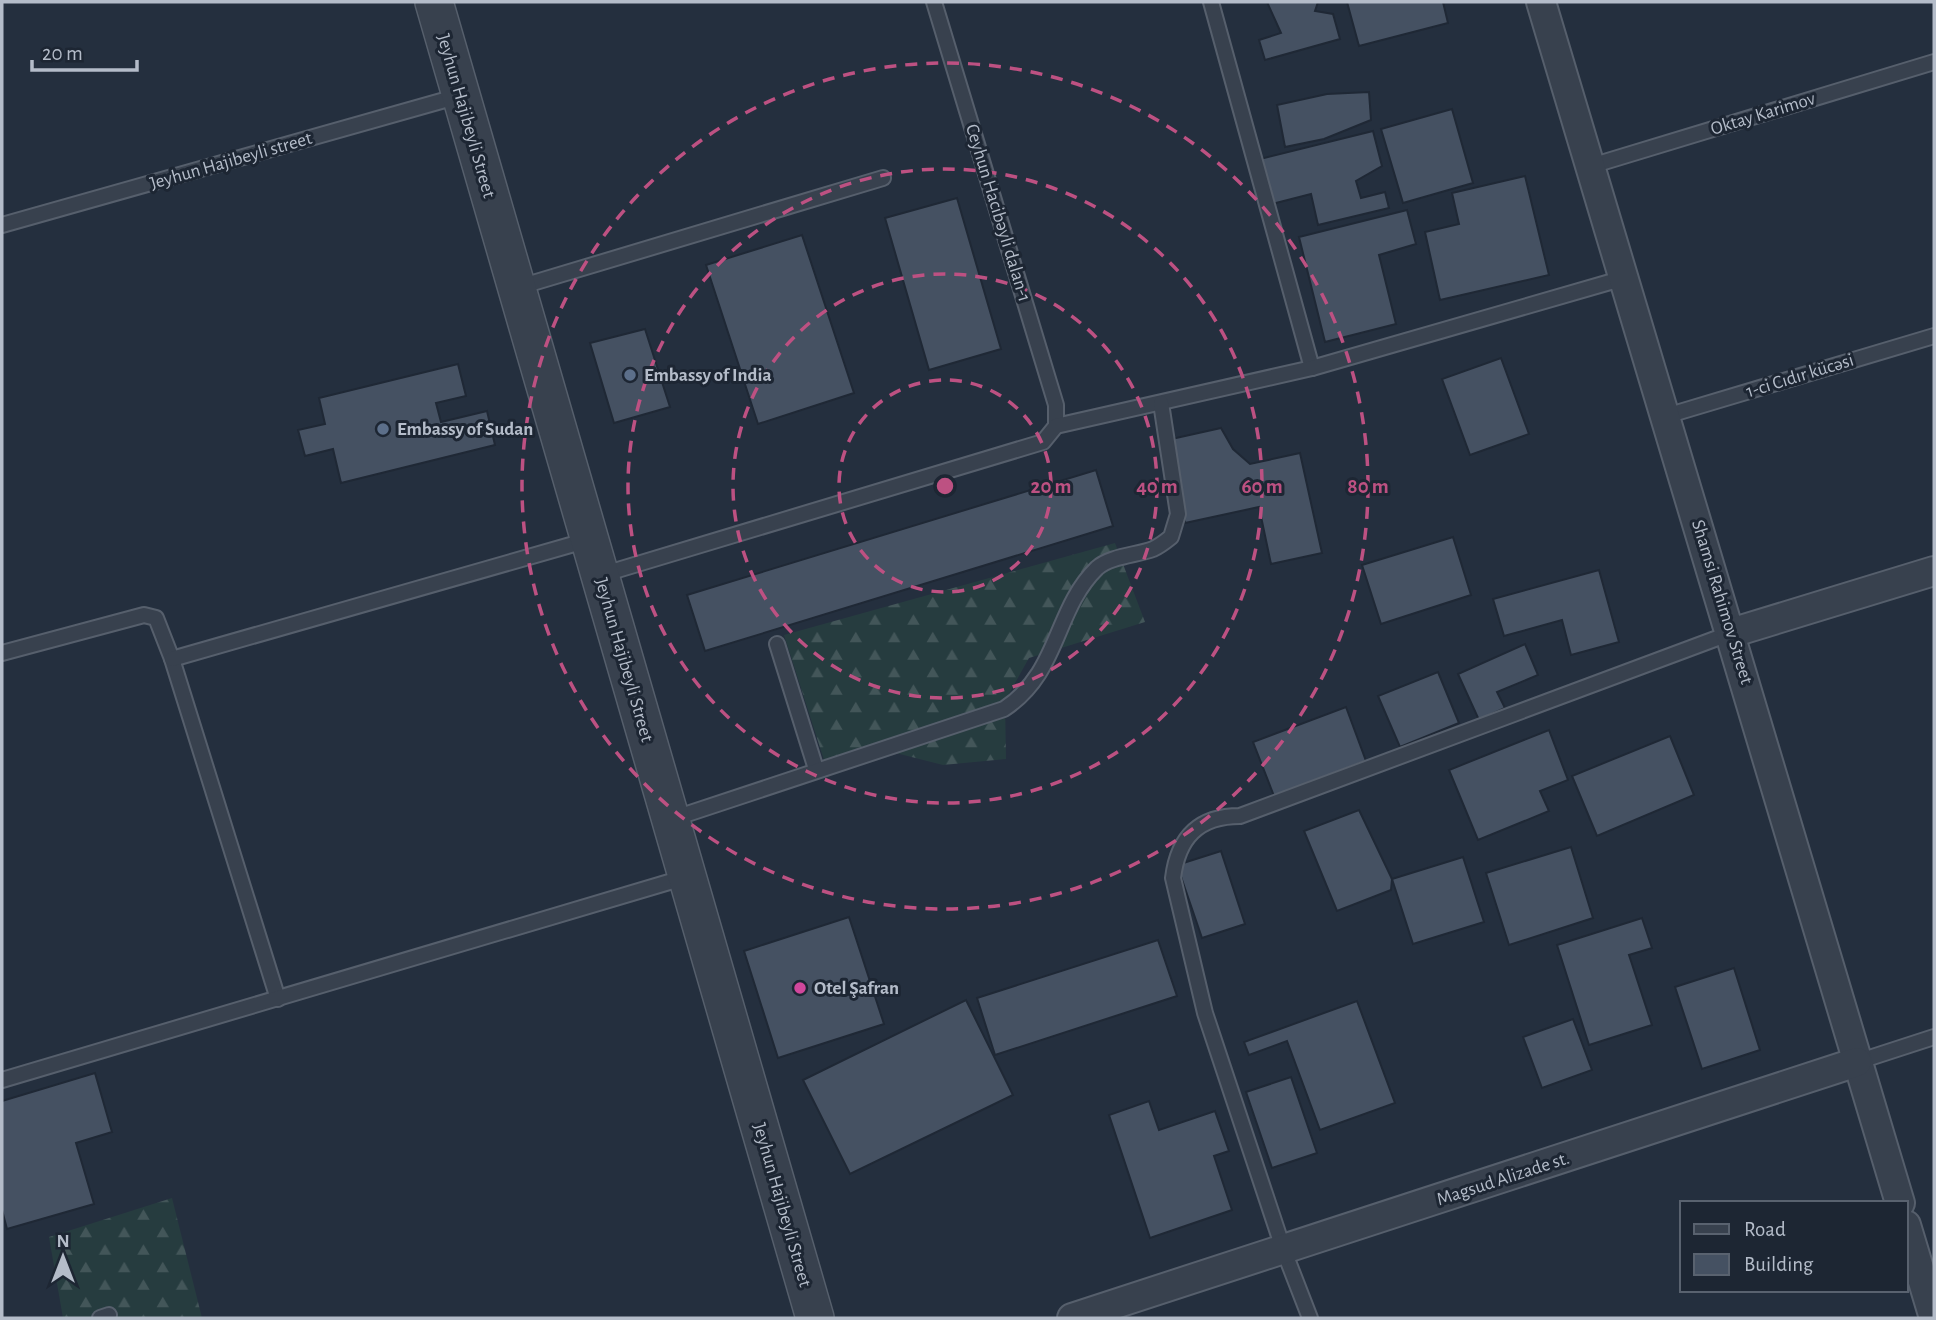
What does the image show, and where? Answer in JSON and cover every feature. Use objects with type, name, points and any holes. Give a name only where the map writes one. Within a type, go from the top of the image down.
[{"type":"street","name":"Jeyhun Hajibeyli Street","points":[[434,2],[459,96],[816,1318]]},
{"type":"street","name":"Shamsi Rahimov Street","points":[[1541,2],[1899,1201]]},
{"type":"street","points":[[1731,633],[1934,571]]},
{"type":"street","name":"Magsud Alizade st.","points":[[1072,1318],[1857,1062]]},
{"type":"street","points":[[1908,1232],[1934,1316]]},
{"type":"lane","name":"Ceyhun Hacibəyli dalan-1","points":[[934,2],[1056,405],[1056,426]]},
{"type":"lane","points":[[1211,2],[1312,368]]},
{"type":"lane","name":"Oktay Karimov","points":[[1591,166],[1934,62]]},
{"type":"lane","name":"Jeyhun Hajibeyli street","points":[[2,225],[459,96]]},
{"type":"lane","points":[[515,288],[883,178]]},
{"type":"lane","points":[[599,575],[1043,442],[1056,426],[1312,368],[1625,278]]},
{"type":"lane","name":"1-ci Cıdır kücəsi","points":[[1666,416],[1934,336]]},
{"type":"lane","points":[[670,820],[816,769],[1004,709],[1022,697],[1039,677],[1083,585],[1100,565],[1155,548],[1171,537],[1178,514],[1161,403]]},
{"type":"lane","points":[[172,659],[589,540]]},
{"type":"lane","points":[[2,653],[144,615],[156,618],[172,659],[278,999]]},
{"type":"lane","points":[[1310,1318],[1284,1251],[1205,1013],[1173,878],[1176,856],[1187,836],[1221,816],[1240,816],[1731,633]]},
{"type":"lane","points":[[777,644],[816,769]]},
{"type":"lane","points":[[2,1080],[687,877]]},
{"type":"lane","name":"Magsud Alizade st.","points":[[1857,1062],[1934,1037]]},
{"type":"green space","points":[[1115,543],[1145,622],[1029,658],[1005,701],[1006,759],[943,765],[880,749],[824,760],[784,635]]},
{"type":"green space","points":[[172,1198],[202,1318],[63,1318],[49,1237]]},
{"type":"building","points":[[1267,2],[1318,2],[1315,11],[1333,14],[1340,39],[1265,60],[1259,40],[1281,33]]},
{"type":"building","points":[[1347,2],[1443,2],[1448,23],[1359,46]]},
{"type":"building","points":[[1369,92],[1371,120],[1324,139],[1285,147],[1277,105],[1327,94]]},
{"type":"building","points":[[1452,109],[1473,183],[1403,203],[1381,129]]},
{"type":"building","points":[[1373,131],[1382,166],[1356,181],[1361,198],[1385,192],[1389,208],[1318,225],[1311,194],[1272,204],[1260,159]]},
{"type":"building","points":[[1525,176],[1549,275],[1440,300],[1425,232],[1459,224],[1452,193]]},
{"type":"building","points":[[957,198],[1001,349],[929,370],[885,218]]},
{"type":"building","points":[[1407,210],[1416,244],[1379,255],[1396,324],[1325,342],[1299,237]]},
{"type":"building","points":[[802,235],[854,393],[758,424],[706,265]]},
{"type":"building","name":"Embassy of India","points":[[645,329],[670,407],[614,423],[590,343]]},
{"type":"building","points":[[1501,358],[1529,434],[1470,455],[1442,379]]},
{"type":"building","points":[[458,364],[466,396],[436,403],[441,422],[487,411],[495,445],[341,483],[333,449],[305,456],[298,430],[325,424],[319,398]]},
{"type":"building","points":[[1221,428],[1233,449],[1250,464],[1300,453],[1322,553],[1271,564],[1259,507],[1185,523],[1167,440]]},
{"type":"building","points":[[1096,470],[1113,526],[705,651],[687,595]]},
{"type":"building","points":[[1453,537],[1471,595],[1381,624],[1362,565]]},
{"type":"building","points":[[1599,570],[1619,642],[1571,655],[1562,620],[1504,636],[1493,599]]},
{"type":"building","points":[[1525,644],[1538,675],[1497,692],[1505,708],[1479,720],[1458,674]]},
{"type":"building","points":[[1438,672],[1459,723],[1400,747],[1378,696]]},
{"type":"building","points":[[1346,707],[1366,761],[1274,796],[1253,742]]},
{"type":"building","points":[[1549,730],[1568,780],[1540,791],[1549,811],[1478,840],[1449,770]]},
{"type":"building","points":[[1670,736],[1694,795],[1597,836],[1572,776]]},
{"type":"building","points":[[1359,810],[1392,879],[1391,890],[1337,911],[1304,831]]},
{"type":"building","points":[[1571,847],[1593,918],[1509,945],[1486,873]]},
{"type":"building","points":[[1221,851],[1245,924],[1202,938],[1177,865]]},
{"type":"building","points":[[1463,857],[1484,922],[1413,944],[1392,879]]},
{"type":"building","points":[[849,917],[884,1024],[778,1058],[744,951]]},
{"type":"building","points":[[1642,918],[1652,948],[1629,955],[1652,1025],[1589,1045],[1557,945]]},
{"type":"building","points":[[1158,940],[1177,996],[995,1055],[977,998]]},
{"type":"building","points":[[1734,968],[1760,1050],[1702,1069],[1675,987]]},
{"type":"building","points":[[966,1000],[1013,1095],[850,1174],[803,1080]]},
{"type":"building","points":[[1357,1001],[1395,1103],[1320,1130],[1287,1041],[1249,1055],[1244,1042]]},
{"type":"building","points":[[1573,1019],[1592,1070],[1542,1088],[1523,1037]]},
{"type":"building","points":[[95,1073],[112,1132],[76,1143],[94,1204],[7,1229],[2,1210],[2,1101]]},
{"type":"building","points":[[1291,1077],[1317,1153],[1272,1168],[1246,1092]]},
{"type":"building","points":[[1149,1101],[1159,1130],[1215,1111],[1229,1151],[1214,1156],[1232,1210],[1150,1238],[1109,1115]]},
{"type":"place","name":"Embassy of India","points":[[630,375]]},
{"type":"place","name":"Embassy of Sudan","points":[[383,429]]},
{"type":"place","name":"Otel Şafran","points":[[800,988]]}]
